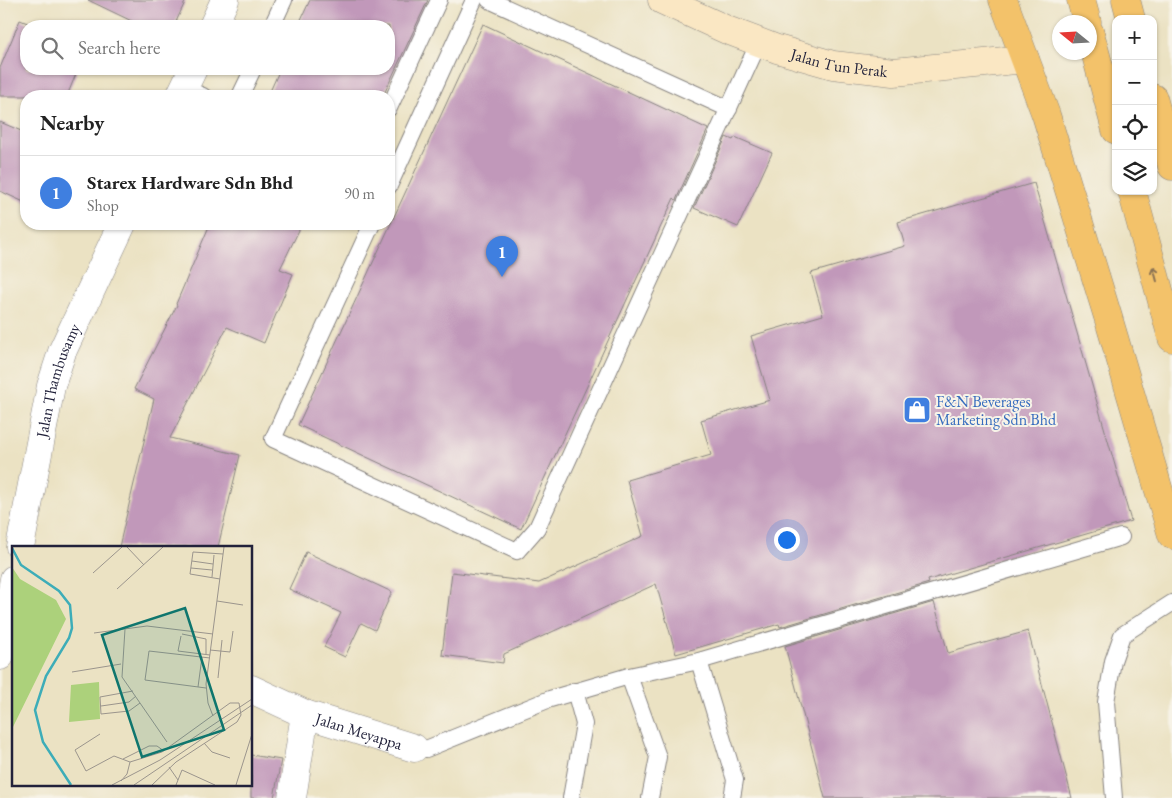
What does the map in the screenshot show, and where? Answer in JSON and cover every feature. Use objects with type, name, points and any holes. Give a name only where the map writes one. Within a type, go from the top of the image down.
[{"type":"main road","name":"Jalan Tun Perak","points":[[662,0],[727,30],[777,49],[833,65],[894,72],[1025,59]]},
{"type":"main road","points":[[1003,0],[1046,116],[1111,326],[1172,534]]},
{"type":"main road","points":[[1080,0],[1085,15]]},
{"type":"main road","points":[[1126,0],[1130,15]]},
{"type":"main road","points":[[1097,59],[1112,115]]},
{"type":"main road","points":[[1155,105],[1172,166]]},
{"type":"main road","points":[[1133,195],[1172,338]]},
{"type":"street","points":[[216,20],[225,0]]},
{"type":"street","name":"Jalan Thambusamy","points":[[20,546],[51,386],[62,352],[119,230]]},
{"type":"street","points":[[0,656],[12,590]]},
{"type":"street","name":"Jalan Meyappa","points":[[252,689],[305,714],[414,748]]},
{"type":"street","name":"Jalan Meyappa","points":[[292,798],[305,714]]},
{"type":"lane","points":[[275,20],[284,0]]},
{"type":"lane","points":[[395,95],[439,0]]},
{"type":"lane","points":[[395,173],[474,0]]},
{"type":"lane","points":[[489,0],[729,109]]},
{"type":"lane","points":[[369,230],[273,439],[517,551],[537,528],[759,42]]},
{"type":"lane","points":[[243,90],[250,75]]},
{"type":"lane","points":[[414,748],[426,748],[575,691],[629,676],[699,662],[1122,537]]},
{"type":"lane","points":[[1114,798],[1106,702],[1113,661],[1122,634],[1172,603]]},
{"type":"lane","points":[[699,662],[735,780],[732,798]]},
{"type":"lane","points":[[629,676],[658,757],[650,798]]},
{"type":"lane","points":[[572,798],[584,724],[575,691]]},
{"type":"building","points":[[88,0],[186,0],[177,20],[130,20]]},
{"type":"building","points":[[310,0],[428,0],[395,70],[395,20],[301,20]]},
{"type":"building","points":[[20,20],[20,75],[76,75],[69,90],[20,90],[20,96],[0,96],[0,68]]},
{"type":"building","points":[[483,24],[708,129],[676,200],[674,198],[521,529],[298,425],[388,230],[395,230],[395,215]]},
{"type":"building","points":[[277,75],[393,75],[386,90],[271,90]]},
{"type":"building","points":[[0,122],[20,130],[20,200],[0,191]]},
{"type":"building","points":[[726,137],[733,140],[735,137],[772,153],[738,227],[694,208]]},
{"type":"building","name":"F&N Beverages Marketing Sdn Bhd","points":[[1034,183],[1131,521],[928,580],[929,583],[780,627],[779,624],[676,654],[656,584],[504,654],[503,663],[442,655],[452,572],[539,583],[643,536],[627,480],[711,455],[701,420],[770,400],[751,336],[823,315],[811,273],[905,246],[898,222]]},
{"type":"building","points":[[207,230],[299,230],[280,269],[293,274],[264,343],[227,327],[170,438],[240,455],[218,546],[119,546],[154,399],[134,389],[176,304]]},
{"type":"building","points":[[306,552],[392,592],[375,630],[361,623],[345,657],[324,647],[341,613],[289,589]]},
{"type":"building","points":[[934,602],[948,653],[1028,631],[1072,798],[825,798],[785,646]]},
{"type":"building","points":[[252,755],[281,760],[274,798],[251,798]]},
{"type":"place","name":"Starex Hardware Sdn Bhd","points":[[502,277]]},
{"type":"place","name":"F&N Beverages Marketing Sdn Bhd","points":[[917,410]]}]
